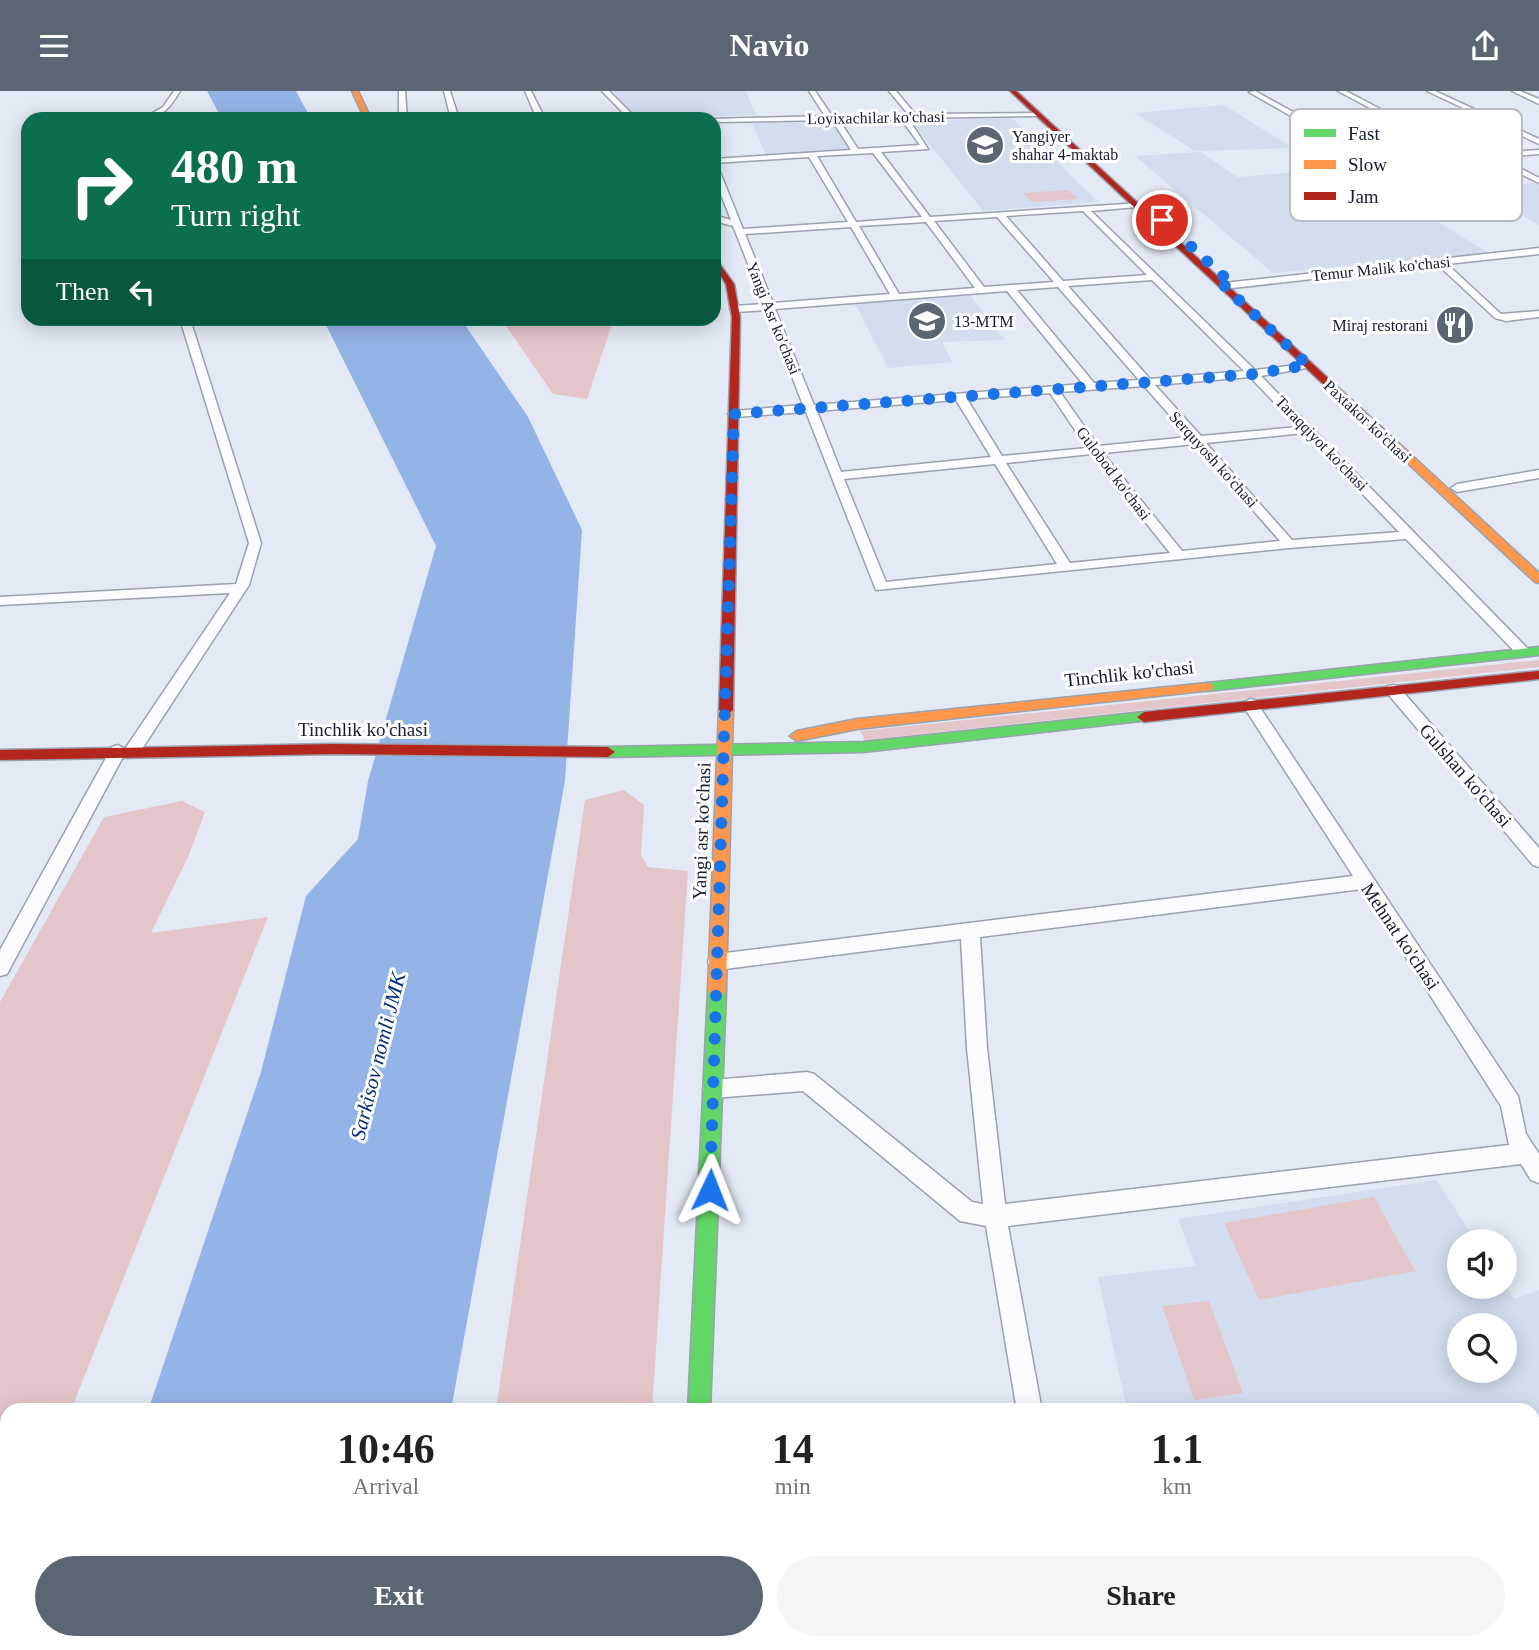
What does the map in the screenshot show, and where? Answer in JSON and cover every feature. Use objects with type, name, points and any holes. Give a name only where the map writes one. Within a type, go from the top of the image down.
[{"type":"main road","points":[[355,91],[365,112]]},
{"type":"main road","name":"Paxtakor ko'chasi","points":[[1013,91],[1539,564]]},
{"type":"main road","name":"Paxtakor ko'chasi","points":[[1019,91],[1539,579]]},
{"type":"main road","name":"Yangi asr ko'chasi","points":[[699,1403],[725,750],[734,414],[735,309],[730,284],[721,269]]},
{"type":"main road","name":"Tinchlik ko'chasi","points":[[725,750],[858,724],[1532,652]]},
{"type":"main road","name":"Tinchlik ko'chasi","points":[[0,755],[332,749],[670,751],[863,747],[1539,675]]},
{"type":"street","points":[[159,112],[166,108],[177,91]]},
{"type":"street","points":[[402,91],[403,112]]},
{"type":"street","points":[[447,91],[453,112]]},
{"type":"street","points":[[528,91],[538,112]]},
{"type":"street","points":[[605,91],[626,112]]},
{"type":"street","points":[[812,91],[856,152]]},
{"type":"street","points":[[892,91],[914,117]]},
{"type":"street","points":[[1342,91],[1377,109]]},
{"type":"street","points":[[1430,91],[1468,109]]},
{"type":"street","points":[[1515,91],[1539,103]]},
{"type":"street","points":[[1252,92],[1290,113]]},
{"type":"street","name":"Loyixachilar ko'chasi","points":[[721,120],[1037,114]]},
{"type":"street","points":[[721,163],[925,147],[903,117]]},
{"type":"street","points":[[1522,134],[1539,142]]},
{"type":"street","points":[[876,151],[981,289]]},
{"type":"street","points":[[1522,153],[1539,152]]},
{"type":"street","points":[[1528,153],[1539,159]]},
{"type":"street","points":[[812,155],[896,296]]},
{"type":"street","points":[[1522,172],[1539,181]]},
{"type":"street","name":"Yangi Asr ko'chasi","points":[[721,183],[880,587],[1066,568]]},
{"type":"street","points":[[721,221],[737,228],[852,226],[1137,205]]},
{"type":"street","name":"Taraqqiyot ko'chasi","points":[[1085,209],[1532,652]]},
{"type":"street","name":"Serquyosh ko'chasi","points":[[1000,215],[1289,544]]},
{"type":"street","name":"Temur Malik ko'chasi","points":[[1228,285],[1539,251]]},
{"type":"street","points":[[1440,262],[1498,316],[1506,318],[1539,314]]},
{"type":"street","points":[[735,309],[1153,277]]},
{"type":"street","points":[[1009,287],[1090,385]]},
{"type":"street","points":[[0,968],[125,751],[240,588],[255,543],[186,326]]},
{"type":"street","points":[[734,414],[1254,374],[1308,365]]},
{"type":"street","name":"Gulobod ko'chasi","points":[[1052,389],[1096,451],[1179,556]]},
{"type":"street","points":[[959,396],[1066,568],[1289,544],[1411,535]]},
{"type":"street","points":[[837,476],[1308,429]]},
{"type":"street","points":[[1457,488],[1539,474]]},
{"type":"street","points":[[0,601],[240,588]]},
{"type":"street","name":"Gulshan ko'chasi","points":[[1393,689],[1539,860]]},
{"type":"street","name":"Mehnat ko'chasi","points":[[1250,704],[1511,1103],[1516,1137],[1539,1173]]},
{"type":"street","points":[[717,962],[1365,882]]},
{"type":"street","points":[[970,931],[976,1048],[995,1216],[1029,1403]]},
{"type":"street","points":[[713,1089],[807,1081],[968,1213],[995,1216],[1526,1153]]},
{"type":"shaded area","points":[[613,91],[746,91],[756,115],[721,116],[721,112],[631,112]]},
{"type":"shaded area","points":[[1224,105],[1290,148],[1195,151],[1135,113]]},
{"type":"shaded area","name":"Yangiyer shahar 4-maktab","points":[[1012,118],[1098,202],[983,211],[911,121]]},
{"type":"shaded area","points":[[833,122],[849,149],[766,155],[752,123]]},
{"type":"shaded area","points":[[1201,152],[1237,177],[1290,173],[1290,221],[1436,221],[1489,253],[1273,273],[1135,156]]},
{"type":"shaded area","points":[[1522,184],[1539,185],[1539,225],[1522,215]]},
{"type":"shaded area","points":[[1068,190],[1078,199],[1032,202],[1023,193]]},
{"type":"shaded area","name":"13-MTM","points":[[969,294],[1005,340],[942,342],[952,362],[888,368],[854,301]]},
{"type":"shaded area","points":[[506,326],[612,326],[587,399],[553,394]]},
{"type":"shaded area","points":[[1539,660],[1539,667],[865,740],[860,731]]},
{"type":"shaded area","points":[[624,790],[644,805],[641,855],[648,867],[688,871],[652,1403],[497,1403],[585,800]]},
{"type":"shaded area","points":[[182,801],[205,812],[188,857],[151,933],[268,917],[74,1403],[0,1403],[0,1002],[104,817]]},
{"type":"shaded area","points":[[1436,1180],[1468,1229],[1447,1229],[1447,1299],[1517,1299],[1539,1290],[1539,1403],[1125,1403],[1098,1277],[1196,1266],[1178,1219]]},
{"type":"shaded area","points":[[1374,1197],[1415,1271],[1259,1300],[1224,1223]]},
{"type":"shaded area","points":[[1209,1301],[1243,1393],[1194,1400],[1162,1306]]},
{"type":"water","points":[[207,91],[296,91],[307,112],[218,112]]},
{"type":"water","name":"Sarkisov nomli JMK","points":[[326,326],[466,326],[528,417],[582,530],[565,781],[452,1403],[151,1403],[261,1072],[306,896],[358,839],[368,781],[436,546]]},
{"type":"traffic: fast","points":[[1207,687],[1539,651]]},
{"type":"traffic: fast","points":[[608,752],[863,747],[1144,717]]},
{"type":"traffic: fast","points":[[699,1403],[717,990]]},
{"type":"traffic: slow","points":[[355,91],[365,112]]},
{"type":"traffic: slow","points":[[1388,439],[1539,579]]},
{"type":"traffic: slow","points":[[797,736],[857,724],[1207,687]]},
{"type":"traffic: slow","points":[[717,990],[726,710]]},
{"type":"traffic: jam","points":[[1013,91],[1388,439]]},
{"type":"traffic: jam","points":[[721,269],[730,284],[736,317],[726,710]]},
{"type":"traffic: jam","points":[[1144,717],[1539,675]]},
{"type":"traffic: jam","points":[[0,755],[333,749],[608,752]]},
{"type":"place","name":"Yangiyer shahar 4-maktab","points":[[985,145]]},
{"type":"place","name":"13-MTM","points":[[927,321]]},
{"type":"place","name":"Miraj restorani","points":[[1455,325]]},
{"type":"route","points":[[710,1190],[734,414],[1254,374],[1308,365],[1224,286],[1233,285],[1162,220]]}]
